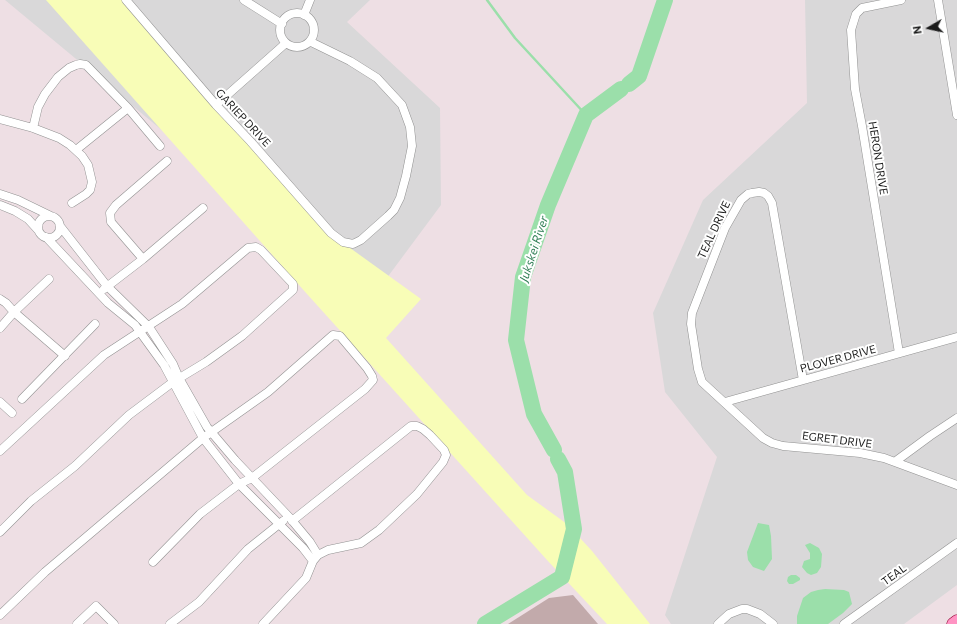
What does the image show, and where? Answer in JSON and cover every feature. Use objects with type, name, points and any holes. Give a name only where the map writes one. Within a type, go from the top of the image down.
[{"type":"main road","points":[[953,624],[957,621]]},
{"type":"street","name":"GARIEP DRIVE","points":[[126,0],[216,105],[251,142],[331,233],[339,240],[349,244],[356,243],[388,216],[396,206],[403,189],[412,146],[410,127],[402,105],[377,78],[350,60],[311,42]]},
{"type":"street","points":[[244,0],[282,24]]},
{"type":"street","points":[[304,15],[310,0]]},
{"type":"street","name":"HERON DRIVE","points":[[899,353],[855,89],[851,30],[856,14],[862,8],[901,0]]},
{"type":"street","points":[[938,0],[957,115]]},
{"type":"street","points":[[295,13],[304,15],[310,18],[313,24],[315,30],[314,36],[311,42],[296,48],[286,43],[280,32],[282,24],[291,14],[295,13]]},
{"type":"street","points":[[216,105],[286,43]]},
{"type":"street","points":[[33,128],[38,107],[47,90],[69,68],[80,64],[89,68],[128,108],[160,146]]},
{"type":"street","points":[[76,150],[128,108]]},
{"type":"street","points":[[0,119],[33,128],[59,138],[76,150],[88,165],[92,182],[90,190],[72,204]]},
{"type":"street","points":[[143,260],[111,222],[110,213],[166,161]]},
{"type":"street","name":"TEAL DRIVE","points":[[725,402],[705,385],[701,379],[696,361],[691,318],[725,228],[741,200],[752,192],[764,193],[768,196],[772,203],[803,380]]},
{"type":"street","points":[[0,194],[18,200],[57,220],[60,226],[107,286],[149,327],[173,364],[176,380],[203,438],[239,484],[303,548],[316,558]]},
{"type":"street","points":[[0,205],[15,211],[28,219],[42,236],[46,237],[98,293],[114,308],[135,324],[164,366],[176,380],[211,432],[310,542],[316,558]]},
{"type":"street","points":[[98,293],[143,260],[203,208]]},
{"type":"street","points":[[38,230],[41,219],[51,216]]},
{"type":"street","points":[[46,237],[50,238],[57,234],[60,226]]},
{"type":"street","points":[[0,452],[104,355],[182,304],[248,248],[256,247],[260,250],[293,284],[293,290],[242,336],[206,362],[176,380],[129,416],[76,466],[31,501],[0,532]]},
{"type":"street","points":[[0,328],[14,312],[50,279]]},
{"type":"street","points":[[0,299],[65,356]]},
{"type":"street","points":[[22,399],[95,324]]},
{"type":"street","points":[[0,615],[45,572],[203,438],[268,392],[333,335],[340,336],[372,376],[372,380],[365,389],[252,478],[239,484],[200,514],[153,562]]},
{"type":"street","name":"PLOVER DRIVE","points":[[725,402],[957,337]]},
{"type":"street","points":[[0,402],[12,413]]},
{"type":"street","name":"EGRET DRIVE","points":[[725,402],[763,438],[772,443],[783,446],[860,453],[896,461],[957,485]]},
{"type":"street","points":[[896,461],[957,418]]},
{"type":"street","points":[[170,624],[199,602],[248,549],[279,523],[290,519],[411,426],[417,426],[423,429],[444,450],[446,455],[443,462],[417,494],[379,530],[361,543],[322,552],[316,558],[306,578],[263,624]]},
{"type":"street","name":"TEAL","points":[[844,624],[957,543]]},
{"type":"street","points":[[77,624],[96,606],[114,624]]},
{"type":"street","points":[[718,624],[729,614],[742,609],[747,609],[760,614],[773,624]]},
{"type":"shaded area","points":[[5,0],[370,0],[347,22],[440,108],[441,205],[369,302]]},
{"type":"shaded area","points":[[46,0],[125,0],[339,240],[421,299],[386,338],[527,495],[567,524],[592,551],[650,624],[607,624],[547,560],[307,294]]},
{"type":"shaded area","points":[[805,0],[957,0],[957,585],[904,624],[671,624],[665,615],[717,457],[665,392],[653,313],[703,200],[807,103]]},
{"type":"shaded area","points":[[758,523],[769,525],[771,536],[772,559],[764,571],[753,567],[748,560],[747,552]]},
{"type":"shaded area","points":[[810,543],[819,548],[822,554],[821,567],[817,573],[811,575],[802,567],[804,561],[810,559],[810,553],[805,545]]},
{"type":"shaded area","points":[[791,575],[796,575],[800,578],[800,580],[793,584],[789,584],[787,581],[788,577]]},
{"type":"shaded area","points":[[825,589],[844,590],[849,592],[852,604],[828,624],[797,624],[797,616],[803,598],[811,592]]},
{"type":"shaded area","points":[[573,595],[598,624],[508,624],[549,598]]},
{"type":"waterway","points":[[487,0],[515,38],[586,115]]},
{"type":"waterway","name":"Jukskei River","points":[[629,84],[639,76],[665,0]]},
{"type":"waterway","name":"Jukskei River","points":[[554,450],[534,414],[516,340],[523,277],[548,205],[586,115],[621,89]]},
{"type":"waterway","name":"Jukskei River","points":[[485,624],[562,577],[574,529],[565,472],[558,459]]}]
